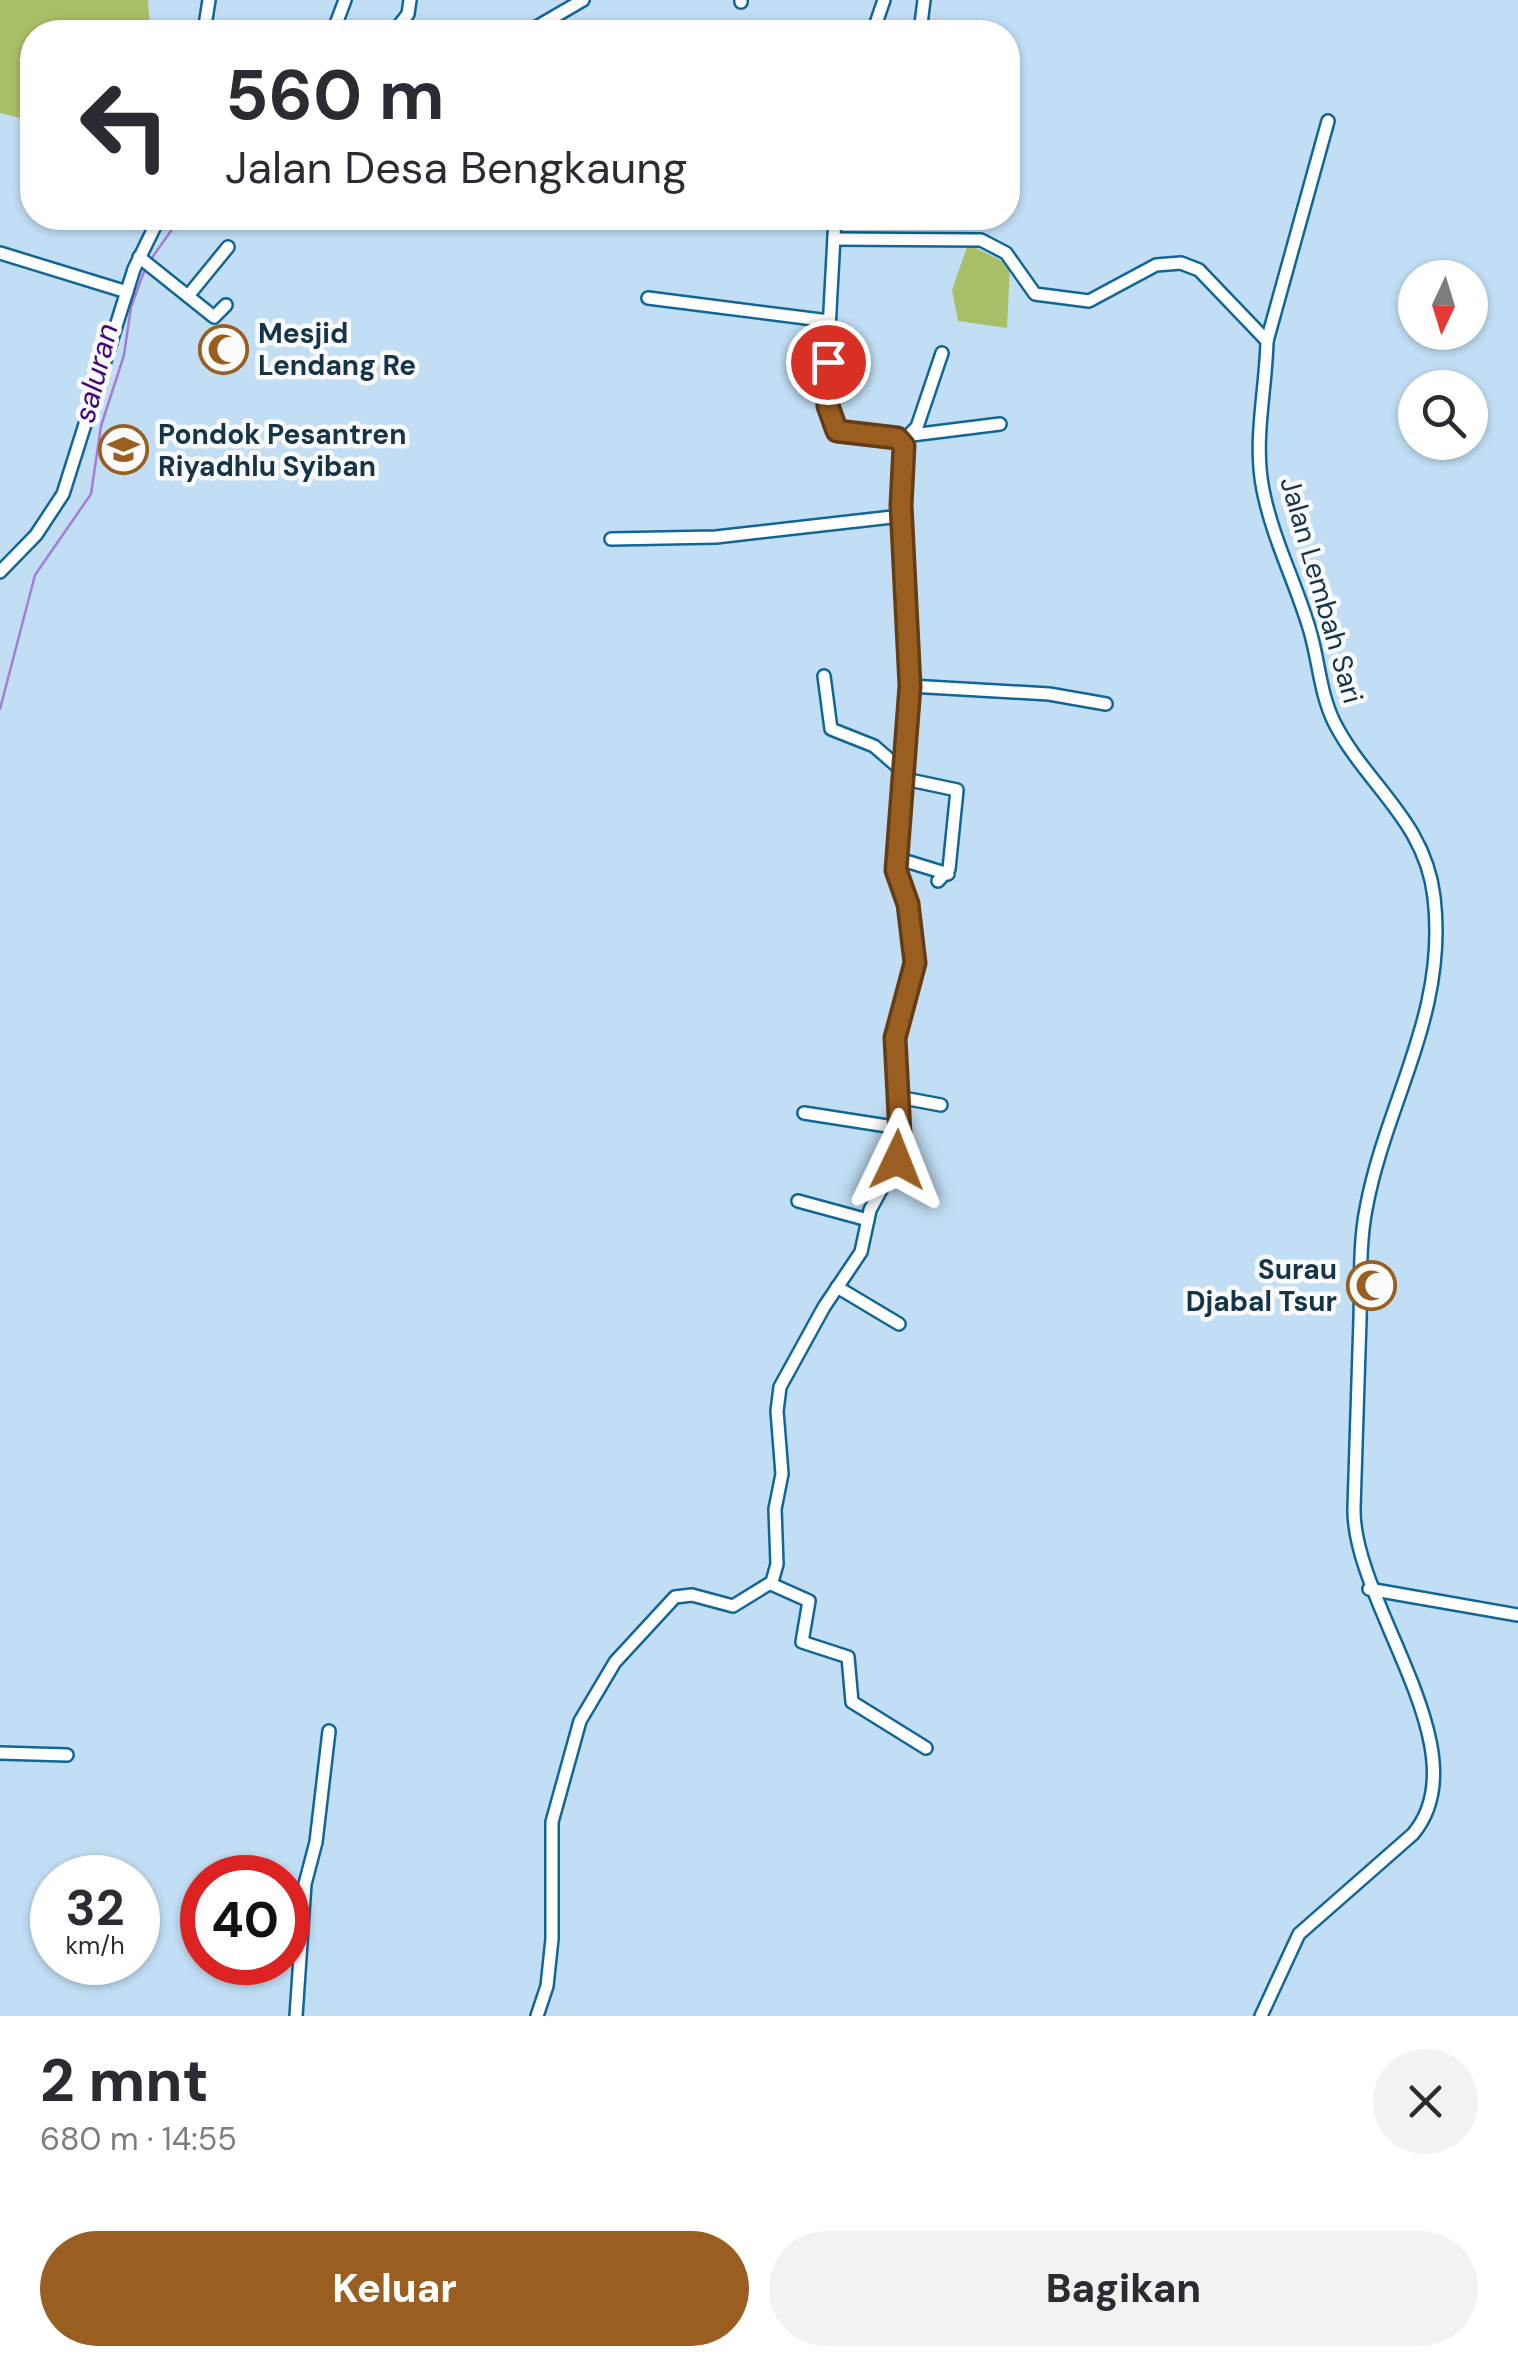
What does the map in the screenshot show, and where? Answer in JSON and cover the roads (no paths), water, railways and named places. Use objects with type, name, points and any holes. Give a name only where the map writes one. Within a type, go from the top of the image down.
[{"type":"street","points":[[562,5],[583,0]]},
{"type":"street","name":"Jalan Lembah Sari","points":[[1262,2016],[1299,1934],[1413,1834],[1431,1800],[1433,1776],[1420,1700],[1369,1589],[1354,1514],[1363,1226],[1426,1022],[1434,901],[1424,855],[1405,820],[1334,722],[1320,684],[1309,627],[1280,556],[1260,470],[1267,341],[1328,121]]},
{"type":"street","points":[[0,572],[36,535],[63,494],[127,292],[155,230]]},
{"type":"street","points":[[834,230],[826,385],[836,428],[844,434],[907,438],[1000,424]]},
{"type":"street","points":[[834,240],[980,240],[1006,253],[1035,294],[1083,301],[1156,265],[1181,262],[1199,270],[1267,341]]},
{"type":"street","points":[[188,296],[228,247]]},
{"type":"street","points":[[0,253],[127,292]]},
{"type":"street","points":[[144,260],[214,317],[226,305]]},
{"type":"street","points":[[648,298],[828,321]]},
{"type":"street","points":[[537,2016],[549,1975],[552,1822],[580,1722],[596,1688],[637,1636],[678,1595],[733,1606],[771,1584],[777,1564],[775,1509],[782,1474],[777,1411],[780,1387],[861,1252],[868,1220],[897,1160],[900,1128],[895,1038],[913,980],[915,950],[908,904],[896,877],[910,686],[901,516],[907,438],[942,353]]},
{"type":"street","points":[[611,539],[716,537],[901,516]]},
{"type":"street","points":[[824,676],[830,729],[874,746],[905,776],[956,790],[943,877],[896,858]]},
{"type":"street","points":[[910,686],[1049,694],[1106,704]]},
{"type":"street","points":[[898,1097],[941,1105]]},
{"type":"street","points":[[804,1113],[900,1128]]},
{"type":"street","points":[[798,1201],[868,1220]]},
{"type":"street","points":[[837,1287],[899,1324]]},
{"type":"street","points":[[771,1584],[810,1602],[802,1642],[848,1657],[852,1702],[926,1748]]},
{"type":"street","points":[[1369,1589],[1518,1615]]},
{"type":"street","points":[[296,2016],[305,1884],[316,1842],[328,1732]]},
{"type":"street","points":[[0,1753],[67,1754]]},
{"type":"waterway","name":"saluran","points":[[547,14],[571,1]]},
{"type":"waterway","name":"saluran","points":[[149,262],[172,230]]},
{"type":"waterway","name":"saluran","points":[[0,709],[35,575],[91,494],[101,426],[124,355],[131,307],[145,269]]},
{"type":"place","name":"Mesjid Lendang Re","points":[[223,349]]},
{"type":"place","name":"Pondok Pesantren Riyadhlu Syiban","points":[[123,450]]},
{"type":"place","name":"Surau Djabal Tsur","points":[[1372,1285]]}]
